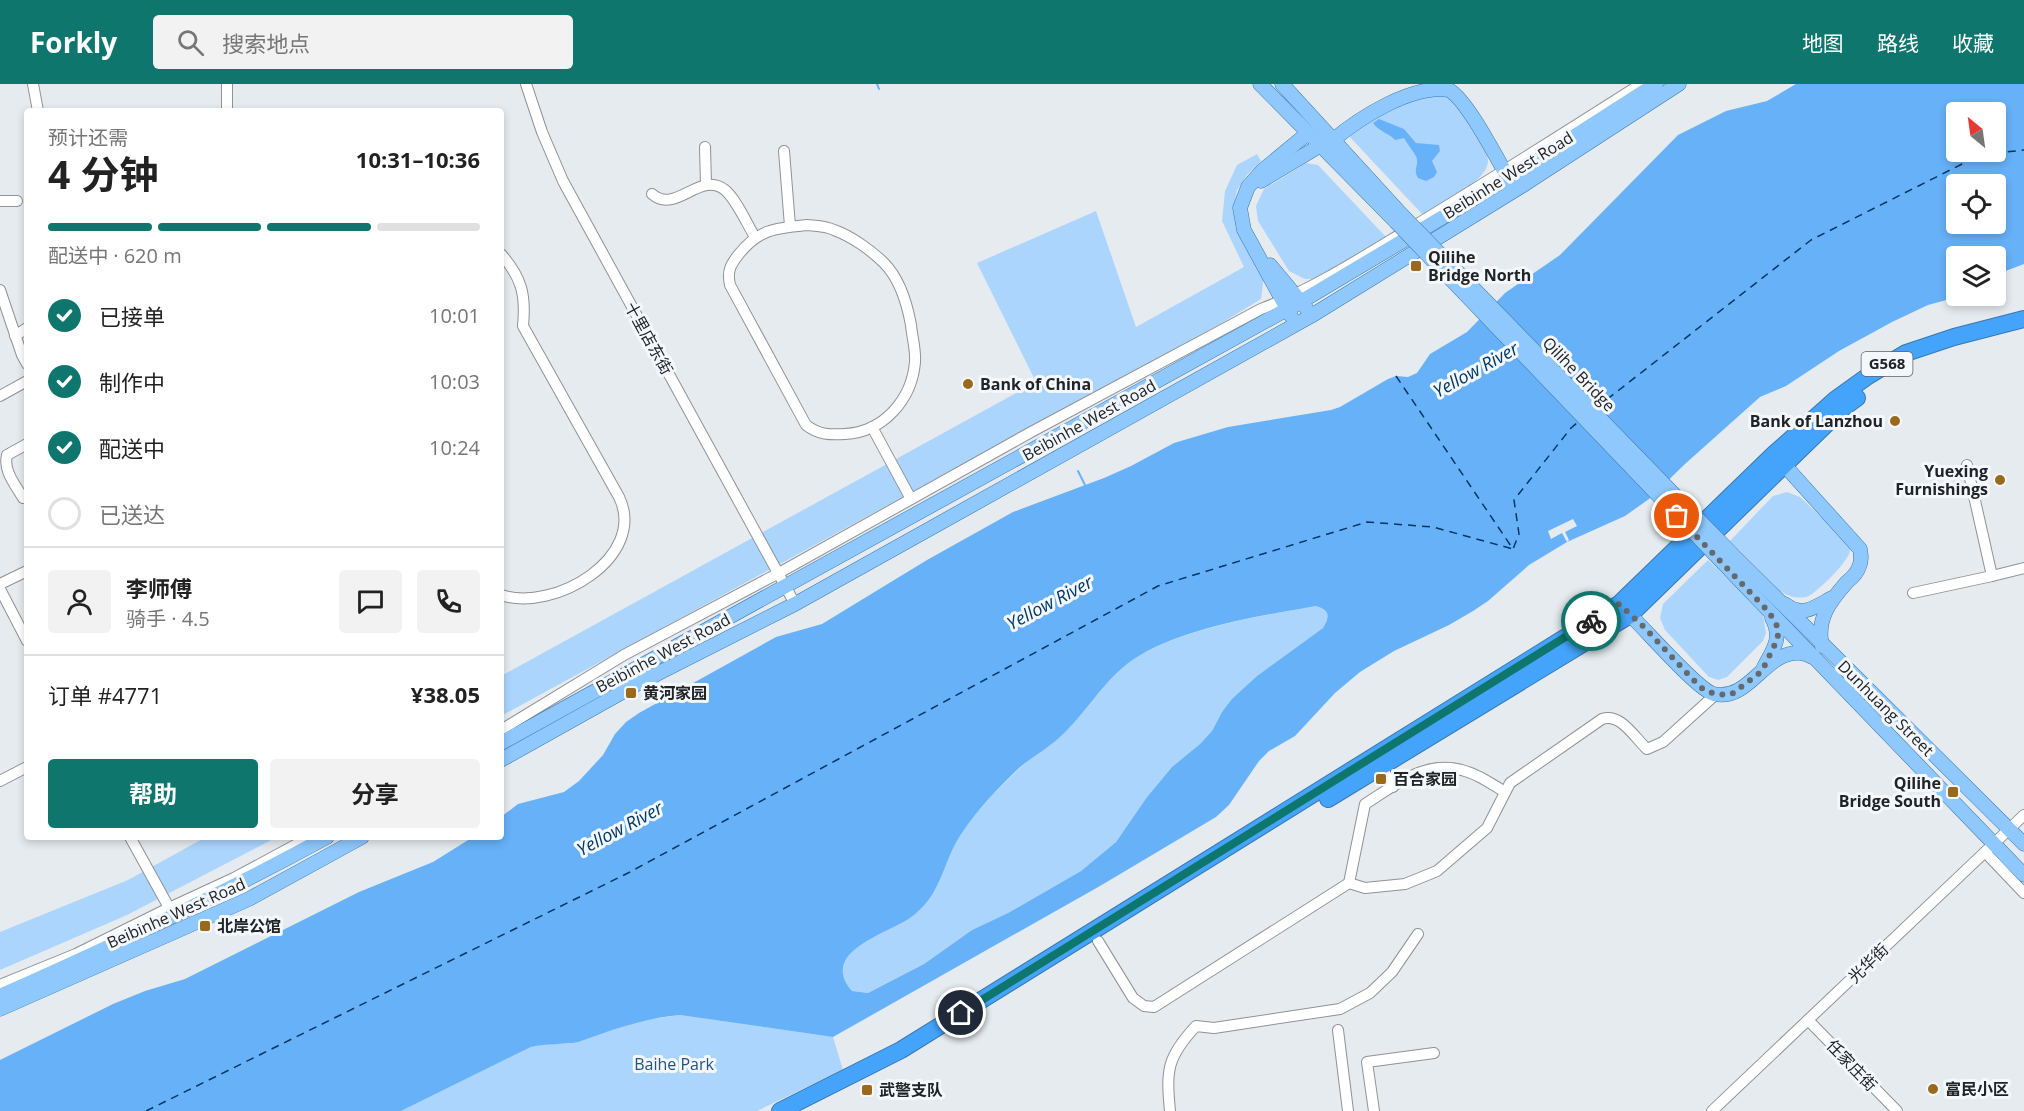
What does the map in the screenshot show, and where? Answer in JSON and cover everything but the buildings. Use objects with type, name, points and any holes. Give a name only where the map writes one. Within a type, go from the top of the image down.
[{"type":"highway","name":"G568","points":[[805,1111],[907,1059],[1382,766],[1624,609],[1779,459],[1836,399],[1868,376],[1906,353],[1954,337],[2024,319]]},
{"type":"highway","name":"G568","points":[[1779,459],[1874,385],[1911,363],[2024,330]]},
{"type":"highway","name":"G568","points":[[780,1111],[901,1050],[1624,609]]},
{"type":"main road","points":[[1260,84],[1308,133],[1326,139]]},
{"type":"main road","points":[[1282,84],[1326,139]]},
{"type":"main road","points":[[1326,139],[1406,84]]},
{"type":"main road","points":[[1453,84],[1463,91],[1479,112],[1514,177]]},
{"type":"main road","name":"Beibinhe West Road","points":[[504,758],[637,684],[795,604],[1311,316],[1514,177],[1656,84]]},
{"type":"main road","name":"Beibinhe West Road","points":[[504,740],[784,587],[1679,84]]},
{"type":"main road","points":[[1296,324],[1292,301],[1248,226],[1248,202],[1261,181],[1404,91],[1431,85],[1450,91],[1469,111],[1514,177]]},
{"type":"main road","points":[[1308,133],[1263,170],[1248,187],[1240,208],[1244,230],[1292,301],[1311,316]]},
{"type":"main road","name":"Qilihe Bridge","points":[[1326,139],[1399,219],[1729,560]]},
{"type":"main road","points":[[1779,459],[1860,549],[1862,560],[1858,570],[1834,597],[1821,620],[1822,646]]},
{"type":"main road","name":"Dunhuang Street","points":[[1729,560],[1776,597],[1822,646],[2024,844]]},
{"type":"main road","name":"Dunhuang Street","points":[[1729,560],[1769,612],[1989,847],[2024,875]]},
{"type":"main road","points":[[1776,597],[1793,610],[1810,610],[1834,597]]},
{"type":"main road","points":[[1624,609],[1700,687],[1715,695],[1732,694],[1782,657],[1798,653],[1812,657]]},
{"type":"main road","points":[[1762,671],[1778,638],[1777,626],[1769,612]]},
{"type":"main road","name":"Beibinhe West Road","points":[[0,996],[79,962],[171,911],[238,885],[321,840]]},
{"type":"main road","name":"Beibinhe West Road","points":[[0,1010],[249,899],[357,840]]},
{"type":"main road","points":[[149,945],[171,922],[171,911]]},
{"type":"street","points":[[33,84],[37,108]]},
{"type":"street","points":[[227,84],[227,108]]},
{"type":"street","name":"十里店东街","points":[[526,84],[542,132],[563,181],[795,604]]},
{"type":"street","points":[[1514,177],[1641,84]]},
{"type":"street","points":[[705,147],[706,184]]},
{"type":"street","points":[[784,151],[790,226]]},
{"type":"street","points":[[652,194],[661,200],[667,200],[706,184],[719,186],[730,195],[755,237]]},
{"type":"street","points":[[0,201],[17,201]]},
{"type":"street","points":[[807,225],[834,229],[863,246],[885,263],[901,286],[909,313],[916,360],[911,385],[898,407],[879,424],[856,433],[821,434],[806,425],[730,285],[729,267],[755,237],[780,227],[790,226],[807,225]]},
{"type":"street","points":[[504,258],[522,286],[525,306],[523,326],[625,508],[626,521],[623,534],[606,562],[580,584],[549,596],[516,598],[504,596]]},
{"type":"street","points":[[0,290],[24,357]]},
{"type":"street","points":[[504,728],[624,655],[777,574],[1033,431],[1250,315],[1292,301]]},
{"type":"street","points":[[15,336],[24,330]]},
{"type":"street","points":[[0,396],[24,383]]},
{"type":"street","points":[[872,427],[911,498]]},
{"type":"street","points":[[24,446],[7,455],[6,461],[6,468],[24,498]]},
{"type":"street","points":[[1967,465],[1992,576]]},
{"type":"street","points":[[1913,593],[2024,567]]},
{"type":"street","points":[[0,584],[24,572]]},
{"type":"street","points":[[0,589],[24,635]]},
{"type":"street","points":[[1349,883],[1365,888],[1405,884],[1437,871],[1487,828],[1510,783],[1602,719],[1610,716],[1617,718],[1647,749],[1663,742],[1715,695]]},
{"type":"street","points":[[1382,766],[1393,787]]},
{"type":"street","points":[[1098,941],[1133,998],[1144,1006],[1154,1007],[1349,883],[1365,804],[1425,769],[1444,766],[1468,772],[1505,792]]},
{"type":"street","points":[[0,781],[24,769]]},
{"type":"street","name":"光华街","points":[[1712,1111],[2024,815]]},
{"type":"street","points":[[132,840],[182,930]]},
{"type":"street","points":[[0,985],[171,911],[304,840]]},
{"type":"street","points":[[1989,847],[2024,893]]},
{"type":"street","points":[[1170,1111],[1168,1072],[1177,1046],[1196,1026],[1214,1028],[1340,1009],[1370,993],[1392,972],[1418,934]]},
{"type":"street","name":"任家庄街","points":[[1808,1020],[1897,1111]]},
{"type":"street","points":[[1338,1030],[1348,1111]]},
{"type":"street","points":[[1374,1111],[1367,1062],[1434,1053]]},
{"type":"green space","points":[[1440,90],[1465,116],[1484,148],[1488,161],[1486,169],[1472,184],[1423,215],[1348,135],[1416,92]]},
{"type":"green space","points":[[1257,154],[1261,161],[1247,175],[1237,190],[1234,206],[1264,276],[1261,299],[1220,324],[504,714],[504,674],[1036,382],[977,263],[1096,211],[1136,327],[1244,267],[1222,221],[1225,191],[1237,165]]},
{"type":"green space","points":[[1306,163],[1318,165],[1386,237],[1318,279],[1305,279],[1289,271],[1258,221],[1256,206],[1264,189]]},
{"type":"green space","points":[[1787,492],[1800,497],[1849,544],[1850,548],[1849,555],[1832,576],[1806,597],[1798,598],[1779,590],[1730,541],[1773,496]]},
{"type":"green space","points":[[1708,560],[1758,608],[1763,615],[1766,633],[1763,641],[1727,677],[1718,680],[1709,677],[1665,630],[1660,618],[1663,604]]},
{"type":"green space","points":[[1316,606],[1324,609],[1327,614],[1323,628],[1257,676],[1222,712],[1212,731],[1172,767],[1147,797],[1116,842],[1081,871],[1008,913],[972,930],[924,964],[868,993],[852,991],[844,978],[843,966],[849,956],[870,939],[910,918],[923,907],[937,886],[957,841],[981,807],[1024,765],[1069,729],[1123,667],[1153,648],[1198,631]]},
{"type":"green space","points":[[201,840],[271,840],[127,915],[0,970],[0,932],[128,880]]},
{"type":"green space","name":"Baihe Park","points":[[680,1015],[833,1037],[843,1070],[757,1111],[401,1111],[531,1047],[544,1043],[568,1044],[644,1020]]},
{"type":"water","name":"Yellow River","points":[[1796,84],[2024,84],[2024,264],[2006,271],[2006,246],[1946,246],[1946,300],[1928,305],[1892,322],[1839,351],[1786,386],[1760,397],[1649,499],[1625,516],[1567,542],[1529,565],[1473,611],[1394,651],[1360,672],[1335,693],[1295,736],[1269,751],[1259,761],[1229,805],[1216,817],[1100,886],[833,1037],[680,1015],[654,1019],[578,1042],[531,1047],[401,1111],[0,1111],[0,1060],[113,1004],[185,979],[359,892],[433,862],[468,840],[504,840],[504,815],[518,804],[564,792],[579,781],[603,755],[615,734],[639,713],[776,637],[822,624],[927,560],[1013,512],[1104,478],[1174,443],[1228,427],[1331,410],[1388,379],[1396,376],[1408,377],[1417,373],[1430,354],[1467,332],[1505,293],[1560,255],[1678,135],[1726,111],[1767,101]],"holes":[[[1316,606],[1324,609],[1327,620],[1323,628],[1257,676],[1232,699],[1212,731],[1172,767],[1147,797],[1116,842],[1081,871],[1008,913],[972,930],[924,964],[868,993],[852,991],[844,978],[843,966],[849,956],[870,939],[910,918],[923,907],[937,886],[957,841],[981,807],[1019,768],[1069,729],[1123,667],[1153,648],[1198,631]]]},
{"type":"water","points":[[1379,119],[1404,129],[1416,143],[1439,145],[1440,151],[1432,161],[1437,172],[1434,177],[1426,181],[1418,178],[1417,159],[1404,138],[1395,140],[1375,126],[1373,123]]},
{"type":"pier","points":[[1573,519],[1577,526],[1565,532],[1569,540],[1567,542],[1562,533],[1551,539],[1548,531]]},
{"type":"waterway","points":[[877,84],[879,89]]},
{"type":"waterway","points":[[1078,471],[1085,485]]},
{"type":"ferry route","points":[[1596,408],[1811,240],[1980,155],[2024,150]]},
{"type":"ferry route","points":[[1396,376],[1513,549],[1519,534],[1514,500],[1578,422]]},
{"type":"ferry route","points":[[146,1111],[628,873],[1158,586],[1367,522],[1433,527],[1513,549]]},
{"type":"way so far","points":[[1591,621],[1619,604],[1644,627],[1700,687],[1715,695],[1732,694],[1762,671],[1778,638],[1777,626],[1769,612],[1677,516]]},
{"type":"place","name":"Qilihe Bridge North","points":[[1416,266]]},
{"type":"place","name":"Bank of China","points":[[968,384]]},
{"type":"place","name":"Bank of Lanzhou","points":[[1895,421]]},
{"type":"place","name":"Yuexing Furnishings","points":[[2000,480]]},
{"type":"place","name":"黄河家园","points":[[631,693]]},
{"type":"place","name":"百合家园","points":[[1381,779]]},
{"type":"place","name":"Qilihe Bridge South","points":[[1953,792]]},
{"type":"place","name":"北岸公馆","points":[[205,926]]},
{"type":"place","name":"富民小区","points":[[1933,1089]]},
{"type":"place","name":"武警支队","points":[[867,1090]]},
{"type":"route","points":[[961,1013],[1591,621]]}]
